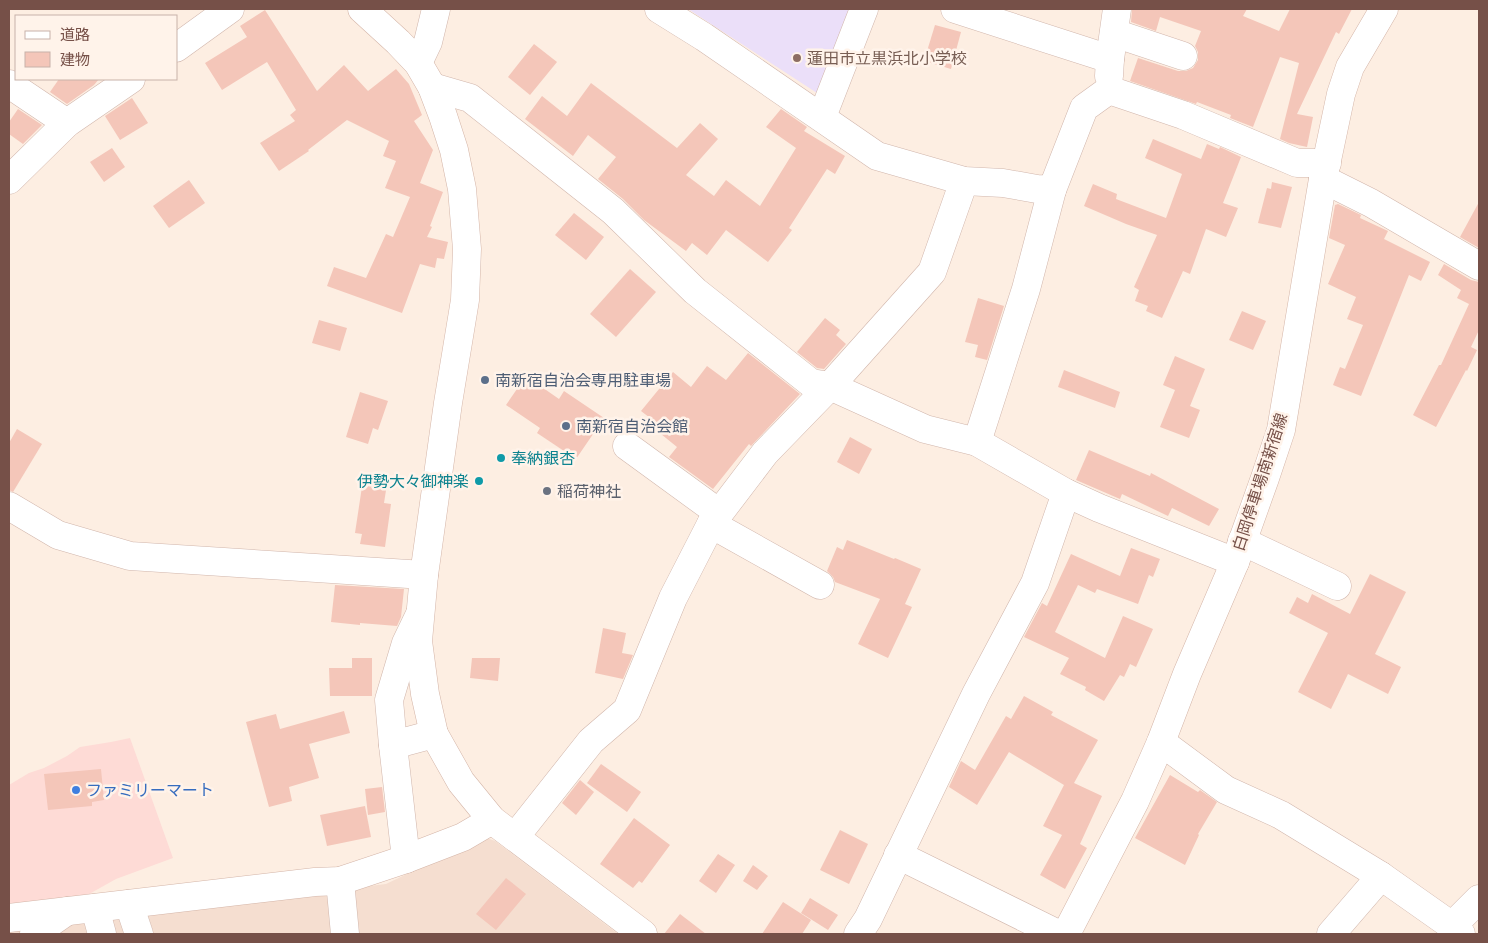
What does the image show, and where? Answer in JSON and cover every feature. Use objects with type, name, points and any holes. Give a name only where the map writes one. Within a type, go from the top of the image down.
[{"type":"street","points":[[178,47],[230,9]]},
{"type":"street","points":[[362,9],[418,63],[432,87],[454,150],[462,189],[467,249],[465,300],[448,403],[424,575],[418,641],[425,694],[434,734],[462,782],[492,820],[643,934]]},
{"type":"street","points":[[418,63],[428,42],[436,9]]},
{"type":"street","points":[[659,9],[704,37],[877,156],[964,181],[1003,183],[1052,190]]},
{"type":"street","points":[[822,117],[864,9]]},
{"type":"street","points":[[954,9],[1114,34],[1183,56]]},
{"type":"street","name":"白岡停車場南新宿線","points":[[1066,934],[1135,802],[1239,552],[1265,478],[1281,430],[1325,171],[1341,94],[1350,67],[1384,9]]},
{"type":"street","points":[[977,442],[1026,289],[1052,190],[1084,108],[1109,90],[1114,34]]},
{"type":"street","points":[[15,164],[67,123],[130,80]]},
{"type":"street","points":[[9,84],[67,123]]},
{"type":"street","points":[[432,87],[470,98],[613,211],[703,297],[811,383],[830,386],[925,430],[977,442],[1066,493],[1099,508],[1239,552],[1337,586]]},
{"type":"street","points":[[1109,90],[1183,115],[1297,162],[1325,171],[1371,203],[1479,266]]},
{"type":"street","points":[[515,837],[591,741],[627,710],[673,598],[715,518],[764,453],[830,386],[932,272],[964,181]]},
{"type":"street","points":[[627,446],[715,518],[820,585]]},
{"type":"street","points":[[858,934],[868,919],[976,694],[1035,583],[1066,493]]},
{"type":"street","points":[[9,506],[58,536],[130,556],[424,575]]},
{"type":"street","points":[[406,859],[389,700],[406,643],[420,614]]},
{"type":"street","points":[[393,745],[434,734]]},
{"type":"street","points":[[1161,742],[1226,790],[1281,815],[1381,876],[1457,930],[1479,899]]},
{"type":"street","points":[[9,918],[315,882],[340,881],[406,859],[462,837],[492,820]]},
{"type":"street","points":[[898,855],[1058,934]]},
{"type":"street","points":[[1331,934],[1381,876]]},
{"type":"street","points":[[340,881],[345,934]]},
{"type":"street","points":[[129,904],[139,934]]},
{"type":"street","points":[[95,908],[102,934]]},
{"type":"street","points":[[34,934],[67,911]]},
{"type":"shaded area","name":"蓮田市立黒浜北小学校","points":[[688,9],[849,9],[817,93]]},
{"type":"shaded area","points":[[130,738],[173,858],[116,879],[82,898],[9,907],[9,785],[29,773],[44,768],[67,756],[80,747]]},
{"type":"shaded area","points":[[484,837],[495,841],[618,934],[9,934],[9,929],[386,884]]},
{"type":"building","points":[[1132,9],[1247,9],[1243,16],[1279,31],[1290,9],[1352,9],[1339,34],[1336,32],[1297,114],[1313,117],[1307,147],[1280,139],[1299,63],[1280,57],[1253,127],[1230,118],[1231,115],[1197,102],[1196,104],[1130,81],[1138,58],[1178,71],[1186,71],[1193,68],[1198,60],[1198,52],[1195,46],[1201,31],[1160,17],[1156,31],[1131,22]]},
{"type":"building","points":[[265,10],[317,91],[344,65],[368,91],[396,69],[409,84],[422,115],[414,121],[433,150],[420,183],[443,192],[427,237],[448,242],[444,259],[437,258],[435,268],[420,264],[402,313],[327,286],[334,267],[366,278],[386,234],[393,237],[410,197],[385,188],[396,161],[383,156],[389,141],[347,120],[309,151],[279,171],[260,143],[295,121],[290,115],[296,110],[267,62],[222,90],[205,63],[247,37],[240,26]]},
{"type":"building","points":[[935,25],[961,32],[951,69],[924,61]]},
{"type":"building","points":[[534,44],[557,62],[530,95],[508,77]]},
{"type":"building","points":[[58,80],[98,80],[67,104],[50,92]]},
{"type":"building","points":[[591,83],[677,148],[700,123],[718,139],[686,175],[714,196],[726,180],[760,206],[796,148],[766,127],[781,109],[807,127],[804,131],[845,156],[835,174],[827,169],[789,228],[792,230],[768,262],[726,230],[707,255],[692,243],[686,251],[644,220],[623,199],[598,179],[616,157],[588,135],[573,156],[525,119],[542,96],[567,116]]},
{"type":"building","points":[[132,98],[148,123],[120,140],[105,116]]},
{"type":"building","points":[[18,109],[42,125],[23,144],[9,134],[9,122]]},
{"type":"building","points":[[1153,139],[1201,159],[1207,144],[1219,149],[1220,147],[1241,157],[1223,203],[1238,208],[1226,237],[1206,229],[1190,274],[1183,271],[1162,318],[1146,311],[1148,306],[1135,301],[1139,290],[1134,287],[1157,235],[1084,206],[1093,184],[1117,194],[1116,199],[1166,218],[1182,174],[1145,158]]},
{"type":"building","points":[[112,148],[125,167],[104,182],[90,162]]},
{"type":"building","points":[[189,180],[205,203],[169,228],[153,206]]},
{"type":"building","points":[[1272,182],[1292,187],[1281,228],[1258,223],[1267,188],[1271,189]]},
{"type":"building","points":[[1479,202],[1479,248],[1460,237]]},
{"type":"building","points":[[1338,204],[1361,215],[1360,218],[1388,231],[1384,239],[1430,262],[1421,281],[1409,275],[1361,396],[1333,385],[1340,367],[1345,369],[1363,325],[1347,319],[1356,297],[1328,284],[1345,245],[1329,238],[1335,205]]},
{"type":"building","points":[[574,213],[604,237],[586,260],[555,235]]},
{"type":"building","points":[[1444,264],[1471,280],[1479,282],[1479,330],[1471,347],[1477,350],[1436,427],[1413,415],[1439,365],[1441,365],[1469,304],[1457,298],[1461,290],[1438,275]]},
{"type":"building","points":[[630,269],[656,292],[616,337],[590,314]]},
{"type":"building","points":[[978,298],[1004,306],[987,360],[975,357],[978,345],[965,342]]},
{"type":"building","points":[[1242,311],[1266,321],[1253,350],[1229,340]]},
{"type":"building","points":[[825,318],[840,330],[836,335],[846,344],[824,369],[817,368],[797,352]]},
{"type":"building","points":[[319,320],[347,328],[340,351],[312,343]]},
{"type":"building","points":[[748,353],[800,394],[751,446],[749,444],[713,489],[669,457],[677,447],[650,425],[654,421],[641,411],[673,372],[691,387],[707,366],[726,380]]},
{"type":"building","points":[[1175,356],[1205,369],[1190,406],[1200,410],[1189,438],[1160,427],[1175,390],[1163,385]]},
{"type":"building","points":[[1064,370],[1120,392],[1115,408],[1058,387]]},
{"type":"building","points":[[526,376],[559,399],[564,391],[604,418],[576,459],[537,433],[540,428],[506,405]]},
{"type":"building","points":[[360,392],[388,401],[378,430],[373,428],[368,444],[346,437]]},
{"type":"building","points":[[17,429],[42,444],[13,492],[9,490],[9,443]]},
{"type":"building","points":[[850,437],[872,449],[859,474],[837,462]]},
{"type":"building","points":[[1089,450],[1150,476],[1151,473],[1219,509],[1209,526],[1172,508],[1168,516],[1122,494],[1120,499],[1076,480]]},
{"type":"building","points":[[363,480],[387,484],[384,503],[391,504],[385,547],[360,544],[362,534],[355,533]]},
{"type":"building","points":[[847,540],[921,569],[905,604],[912,607],[888,658],[858,644],[880,599],[835,582],[827,571],[837,547],[843,550]]},
{"type":"building","points":[[1131,548],[1160,559],[1153,577],[1149,575],[1138,604],[1097,589],[1095,593],[1078,585],[1055,632],[1105,658],[1123,616],[1153,629],[1136,667],[1130,664],[1124,677],[1120,675],[1104,701],[1085,690],[1086,687],[1060,674],[1069,658],[1024,637],[1042,603],[1047,606],[1071,554],[1120,576]]},
{"type":"building","points":[[1370,574],[1406,592],[1375,654],[1401,667],[1388,694],[1348,674],[1331,709],[1298,692],[1328,633],[1289,613],[1297,597],[1308,603],[1312,594],[1350,614]]},
{"type":"building","points":[[335,585],[404,589],[401,617],[397,626],[331,622]]},
{"type":"building","points":[[603,628],[626,633],[622,653],[633,655],[623,679],[595,673]]},
{"type":"building","points":[[352,658],[372,658],[372,696],[330,696],[329,668],[352,668]]},
{"type":"building","points":[[472,658],[500,658],[498,681],[470,678]]},
{"type":"building","points":[[1024,696],[1053,712],[1051,715],[1098,740],[1074,783],[1102,796],[1080,844],[1087,848],[1065,889],[1040,875],[1062,835],[1043,826],[1064,785],[1009,752],[977,805],[949,787],[961,761],[975,770],[1006,716],[1011,719]]},
{"type":"building","points":[[344,711],[350,733],[309,744],[319,778],[289,787],[292,801],[269,807],[246,722],[276,714],[280,729]]},
{"type":"building","points":[[601,764],[641,792],[627,812],[587,783]]},
{"type":"building","points":[[101,769],[104,800],[92,802],[92,806],[48,810],[44,774]]},
{"type":"building","points":[[1170,775],[1198,792],[1200,790],[1217,802],[1198,834],[1185,865],[1135,838]]},
{"type":"building","points":[[580,780],[594,792],[576,815],[562,803]]},
{"type":"building","points":[[382,787],[385,812],[368,815],[365,789]]},
{"type":"building","points":[[365,806],[371,837],[327,846],[320,815]]},
{"type":"building","points":[[634,818],[670,845],[642,883],[639,881],[633,888],[600,864]]},
{"type":"building","points":[[840,830],[868,844],[849,884],[820,870]]},
{"type":"building","points":[[718,854],[735,865],[716,893],[699,881]]},
{"type":"building","points":[[753,865],[768,876],[757,890],[743,881]]},
{"type":"building","points":[[506,878],[526,894],[496,930],[476,914]]},
{"type":"building","points":[[810,898],[838,915],[828,930],[801,913]]},
{"type":"building","points":[[783,902],[811,920],[802,934],[762,934]]},
{"type":"building","points":[[680,914],[706,934],[664,934]]},
{"type":"place","name":"蓮田市立黒浜北小学校","points":[[797,58]]},
{"type":"place","name":"南新宿自治会専用駐車場","points":[[485,380]]},
{"type":"place","name":"南新宿自治会館","points":[[566,426]]},
{"type":"place","name":"奉納銀杏","points":[[501,458]]},
{"type":"place","name":"伊勢大々御神楽","points":[[479,481]]},
{"type":"place","name":"稲荷神社","points":[[547,491]]},
{"type":"place","name":"ファミリーマート","points":[[76,790]]}]
